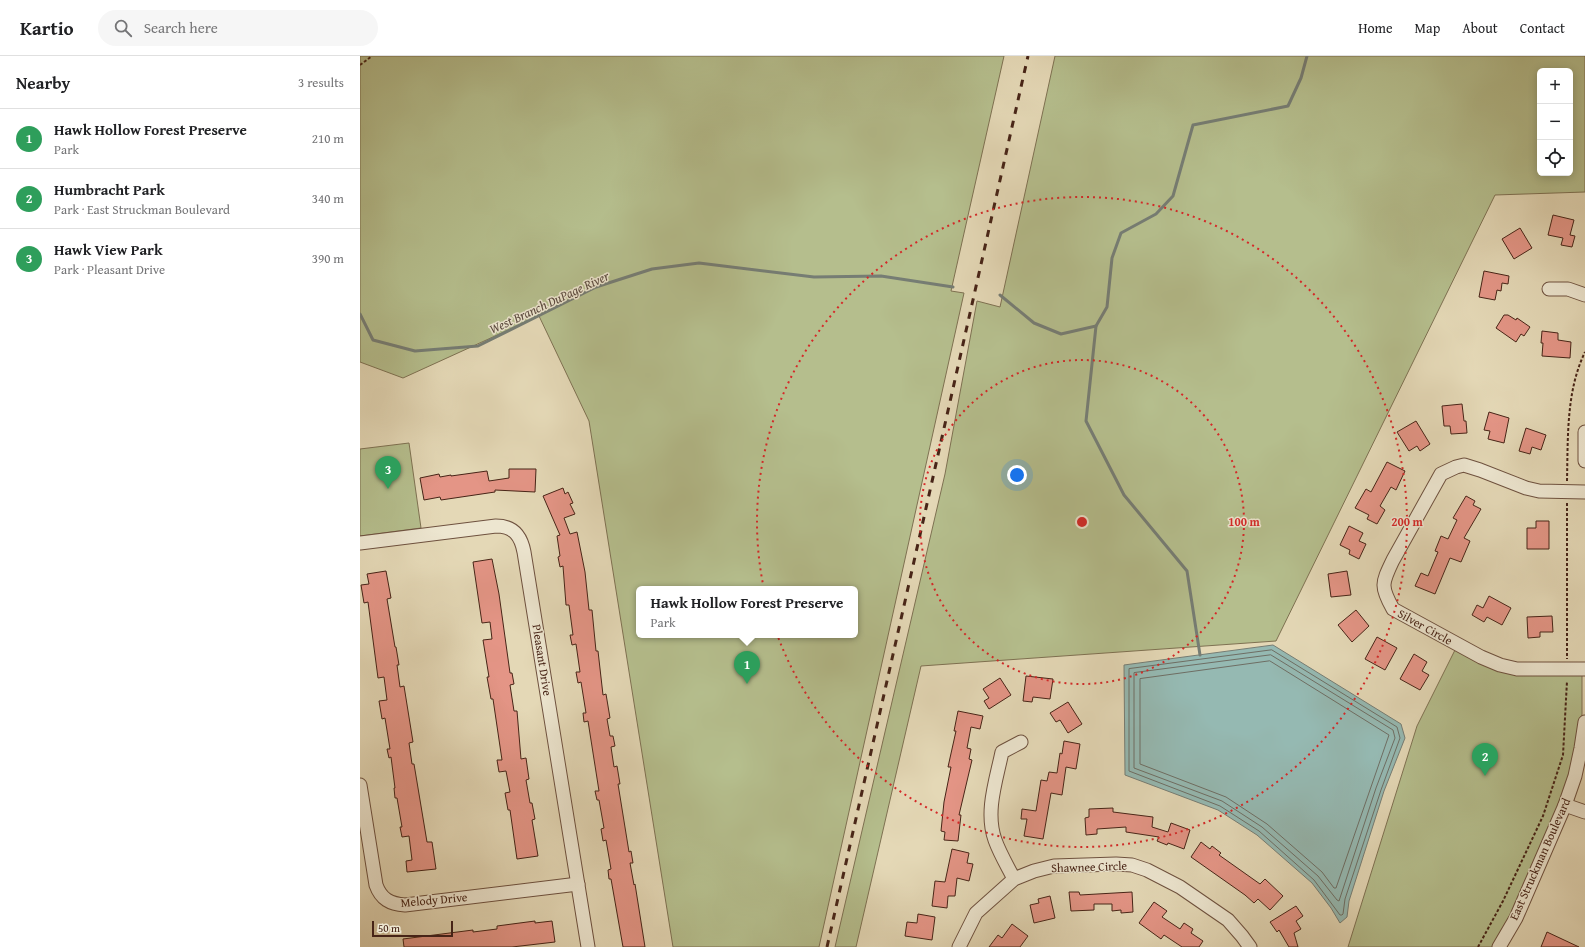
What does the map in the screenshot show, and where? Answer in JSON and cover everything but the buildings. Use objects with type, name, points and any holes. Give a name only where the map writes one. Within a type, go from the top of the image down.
[{"type":"street","points":[[1549,289],[1568,289],[1585,295]]},
{"type":"street","points":[[1585,432],[1585,460]]},
{"type":"street","name":"Silver Circle","points":[[1585,492],[1545,492],[1533,490],[1464,465],[1451,469],[1441,474],[1393,560],[1383,588],[1385,595],[1393,609],[1481,657],[1500,665],[1517,669],[1585,669]]},
{"type":"street","name":"Pleasant Drive","points":[[360,543],[496,526],[513,530],[519,536],[524,552],[588,947]]},
{"type":"street","name":"East Struckman Boulevard","points":[[1499,947],[1516,918],[1565,805],[1578,762],[1585,722]]},
{"type":"street","points":[[1014,879],[994,839],[990,820],[991,804],[1002,752],[1021,742]]},
{"type":"street","name":"Melody Drive","points":[[360,785],[376,884],[379,893],[392,903],[405,905],[578,884]]},
{"type":"street","points":[[1565,805],[1585,812]]},
{"type":"street","name":"Shawnee Circle","points":[[959,947],[976,914],[1014,879],[1043,868],[1064,865],[1116,864],[1132,865],[1147,870],[1180,887],[1228,920],[1250,947]]},
{"type":"path","points":[[360,65],[372,56]]},
{"type":"path","points":[[1478,947],[1503,901],[1543,816],[1563,755],[1567,669],[1568,420],[1577,368],[1585,352]]},
{"type":"green space","points":[[360,56],[1004,56],[951,291],[964,293],[819,947],[673,947],[589,421],[539,316],[403,378],[360,362]]},
{"type":"green space","points":[[1055,56],[1585,56],[1585,192],[1495,195],[1276,641],[921,666],[856,947],[835,947],[945,474],[977,301],[1000,307]]},
{"type":"green space","points":[[409,443],[421,528],[360,536],[360,449]]},
{"type":"green space","points":[[1455,650],[1489,666],[1582,674],[1582,714],[1576,751],[1562,801],[1513,913],[1494,947],[1348,947],[1417,726]]},
{"type":"water","points":[[1273,645],[1401,724],[1405,738],[1384,791],[1349,901],[1347,917],[1340,923],[1331,908],[1312,883],[1257,835],[1218,810],[1125,775],[1124,665]]},
{"type":"waterway","name":"West Branch DuPage River","points":[[1000,295],[1034,323],[1061,334],[1096,326],[1107,307],[1112,258],[1121,233],[1156,214],[1173,196],[1193,125],[1288,106],[1301,78],[1307,56]]},
{"type":"waterway","name":"West Branch DuPage River","points":[[360,314],[373,340],[415,351],[478,346],[596,287],[652,269],[699,263],[814,277],[881,276],[953,287]]},
{"type":"waterway","points":[[1096,326],[1086,421],[1124,495],[1187,571],[1200,655]]},
{"type":"railway","points":[[827,947],[1028,56]]},
{"type":"place","name":"Hawk View Park","points":[[388,489]]},
{"type":"place","name":"Hawk Hollow Forest Preserve","points":[[747,684]]},
{"type":"place","name":"Humbracht Park","points":[[1485,776]]}]
